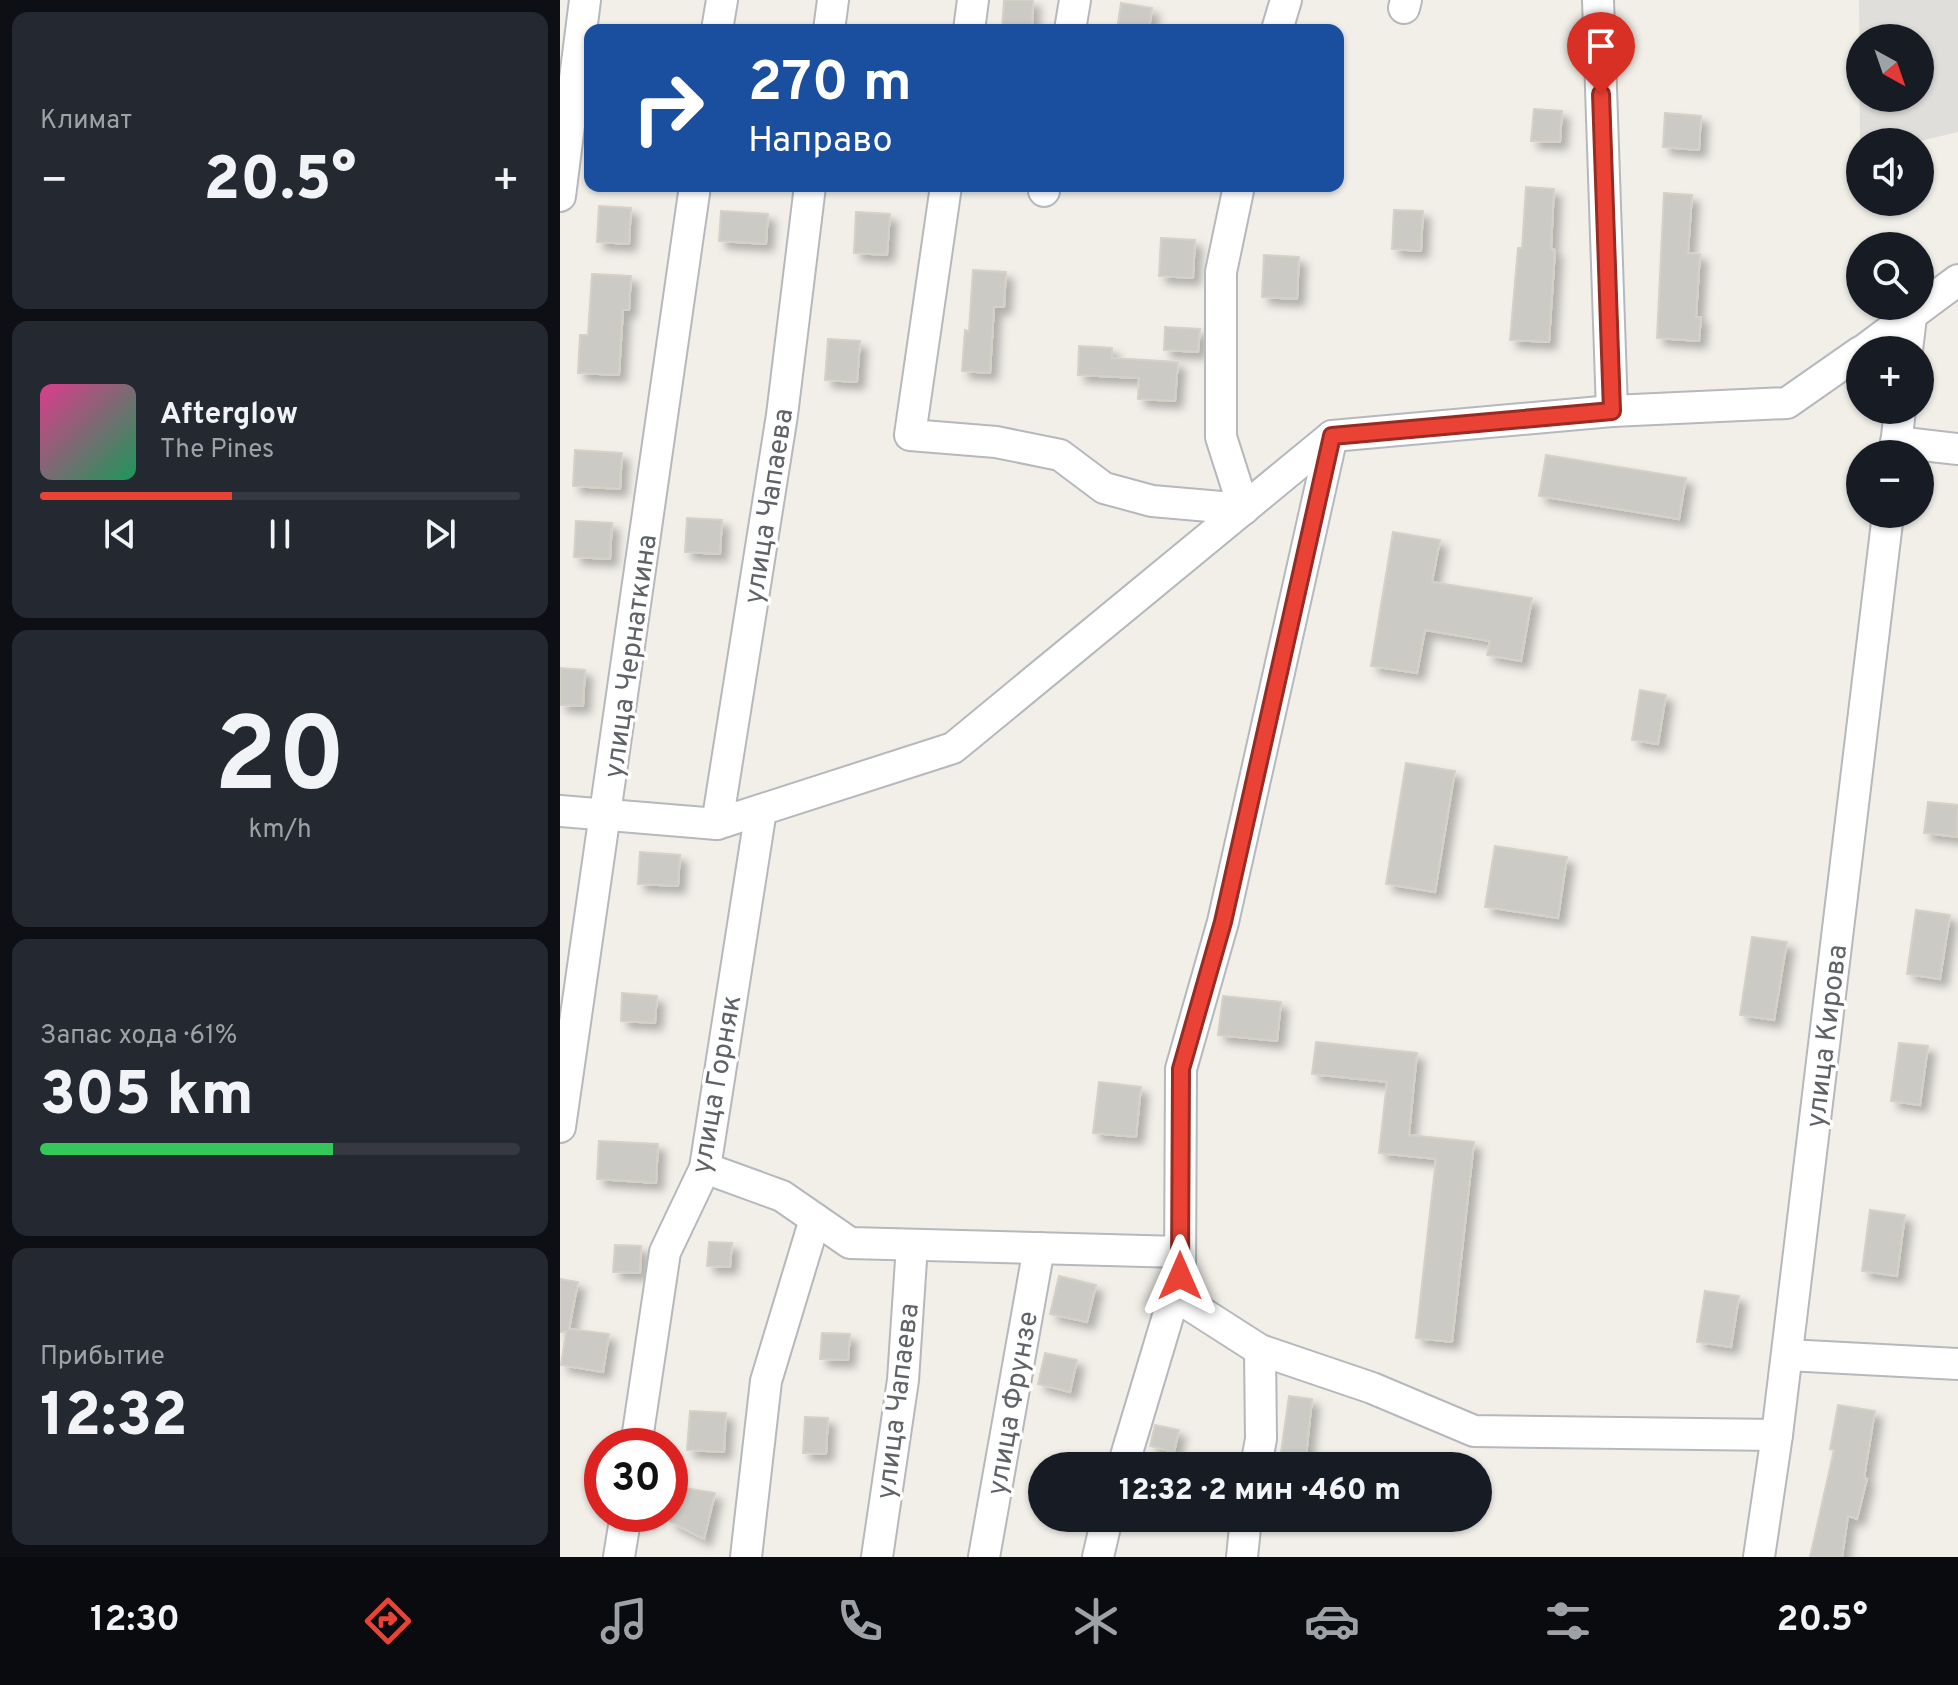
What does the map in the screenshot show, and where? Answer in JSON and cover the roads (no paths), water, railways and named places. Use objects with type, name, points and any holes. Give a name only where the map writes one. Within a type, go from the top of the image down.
[{"type":"street","points":[[560,196],[585,0]]},
{"type":"street","points":[[718,24],[722,0]]},
{"type":"street","points":[[830,24],[833,0]]},
{"type":"street","points":[[970,24],[973,0]]},
{"type":"street","points":[[1071,24],[1075,0]]},
{"type":"street","points":[[1279,24],[1286,0]]},
{"type":"street","points":[[1598,0],[1612,411]]},
{"type":"street","name":"улица Чернаткина","points":[[560,1127],[694,192]]},
{"type":"street","name":"улица Чапаева","points":[[717,824],[782,415],[809,192]]},
{"type":"street","points":[[945,192],[910,435],[996,442],[1060,455],[1104,488],[1152,501],[1244,509]]},
{"type":"street","points":[[1238,192],[1221,272],[1221,437],[1244,509]]},
{"type":"street","points":[[1934,299],[1958,280]]},
{"type":"street","points":[[1884,336],[1907,320]]},
{"type":"street","points":[[560,811],[717,824],[953,748],[1332,436],[1612,411],[1787,403],[1846,362]]},
{"type":"street","points":[[1127,1452],[1180,1276],[1181,1069],[1223,922],[1332,436]]},
{"type":"street","points":[[1934,449],[1958,449]]},
{"type":"street","name":"улица Кирова","points":[[1759,1557],[1787,1355],[1886,528]]},
{"type":"street","name":"улица Горняк","points":[[639,1428],[665,1252],[705,1168],[761,810]]},
{"type":"street","points":[[705,1168],[782,1196],[850,1243],[1180,1252]]},
{"type":"street","points":[[746,1557],[766,1381],[815,1219]]},
{"type":"street","name":"улица Чапаева","points":[[877,1557],[903,1380],[912,1245]]},
{"type":"street","name":"улица Фрунзе","points":[[984,1557],[1039,1248]]},
{"type":"street","points":[[1174,1295],[1260,1350],[1372,1388],[1474,1431],[1777,1435]]},
{"type":"street","points":[[1259,1452],[1260,1350]]},
{"type":"street","points":[[1787,1355],[1958,1364]]},
{"type":"street","points":[[619,1557],[623,1532]]},
{"type":"street","points":[[1098,1557],[1104,1532]]},
{"type":"street","points":[[1242,1557],[1245,1532]]}]
